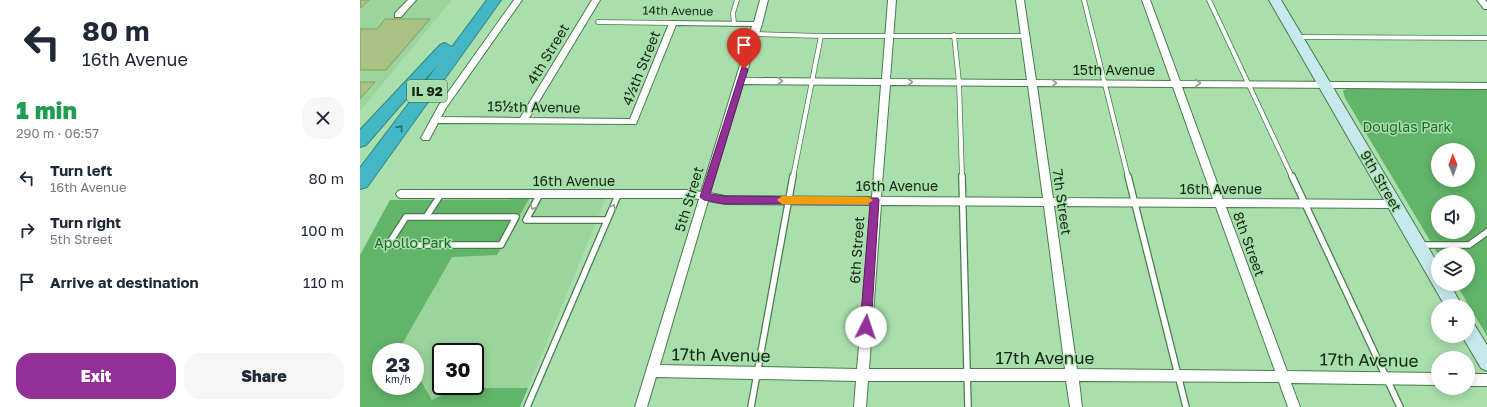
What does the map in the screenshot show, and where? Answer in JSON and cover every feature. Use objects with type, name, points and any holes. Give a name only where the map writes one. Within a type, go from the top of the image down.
[{"type":"highway","name":"IL 92","points":[[360,160],[481,0]]},
{"type":"highway","name":"IL 92","points":[[360,182],[494,0]]},
{"type":"highway","points":[[360,141],[392,104],[445,48]]},
{"type":"highway","points":[[360,191],[388,144]]},
{"type":"street","points":[[398,15],[412,0]]},
{"type":"street","points":[[426,138],[435,120],[475,59],[518,0]]},
{"type":"street","name":"4th Street","points":[[523,121],[596,0]]},
{"type":"street","name":"5th Street","points":[[642,407],[704,197],[741,81],[764,0]]},
{"type":"street","name":"6th Street","points":[[860,407],[875,200],[892,0]]},
{"type":"street","name":"7th Street","points":[[1020,0],[1076,407]]},
{"type":"street","name":"8th Street","points":[[1146,0],[1178,83],[1294,407]]},
{"type":"street","name":"9th Street","points":[[1275,0],[1431,267]]},
{"type":"street","points":[[1481,0],[1487,7]]},
{"type":"street","name":"14th Avenue","points":[[673,24],[758,24]]},
{"type":"street","name":"4½th Street","points":[[633,122],[673,24]]},
{"type":"street","name":"15th Avenue","points":[[741,81],[1248,83],[1487,86]]},
{"type":"street","name":"15½th Avenue","points":[[435,120],[633,122]]},
{"type":"street","name":"16th Avenue","points":[[401,194],[692,194],[725,200],[1394,204]]},
{"type":"street","points":[[1475,342],[1487,362]]},
{"type":"street","name":"17th Avenue","points":[[652,371],[862,375],[1178,375],[1431,379]]},
{"type":"street","points":[[1475,380],[1487,380]]},
{"type":"lane","points":[[734,24],[733,13],[737,0]]},
{"type":"lane","points":[[1084,0],[1103,83],[1186,407]]},
{"type":"lane","points":[[1209,0],[1400,407]]},
{"type":"lane","name":"14th Avenue","points":[[598,22],[673,24]]},
{"type":"lane","points":[[754,34],[821,36],[1025,36]]},
{"type":"lane","points":[[954,35],[959,82],[968,407]]},
{"type":"lane","points":[[751,407],[788,200],[821,36]]},
{"type":"lane","points":[[1297,37],[1487,38]]},
{"type":"lane","points":[[426,217],[441,194]]},
{"type":"lane","points":[[540,194],[526,220],[607,220]]},
{"type":"lane","points":[[527,407],[618,195]]},
{"type":"lane","points":[[406,217],[426,217],[471,217],[516,218],[501,244],[388,245],[406,217]]},
{"type":"lane","points":[[1418,245],[1469,245],[1487,232]]},
{"type":"shaded area","points":[[360,0],[452,0],[360,111]]},
{"type":"shaded area","points":[[606,198],[528,388],[484,388],[484,343],[432,343],[432,395],[442,395],[432,400],[424,386],[424,343],[402,343],[452,256],[497,255],[529,199]]},
{"type":"green space","name":"Douglas Park","points":[[1346,89],[1487,89],[1487,336],[1475,316],[1475,299],[1465,299],[1460,291],[1475,291],[1475,247],[1434,247],[1345,98],[1343,91]]},
{"type":"green space","name":"Apollo Park","points":[[529,199],[497,255],[452,257],[403,343],[372,343],[372,395],[424,395],[424,386],[432,400],[442,395],[484,395],[484,388],[528,388],[520,407],[360,407],[360,255],[390,200]]},
{"type":"building","points":[[360,0],[369,0],[361,8]]},
{"type":"building","points":[[385,19],[430,19],[386,70],[360,70],[360,29],[377,29]]},
{"type":"building","points":[[360,82],[375,82],[360,99]]},
{"type":"slow traffic","points":[[782,200],[868,200]]},
{"type":"route","points":[[744,69],[704,197],[725,200],[875,200],[866,327]]}]
